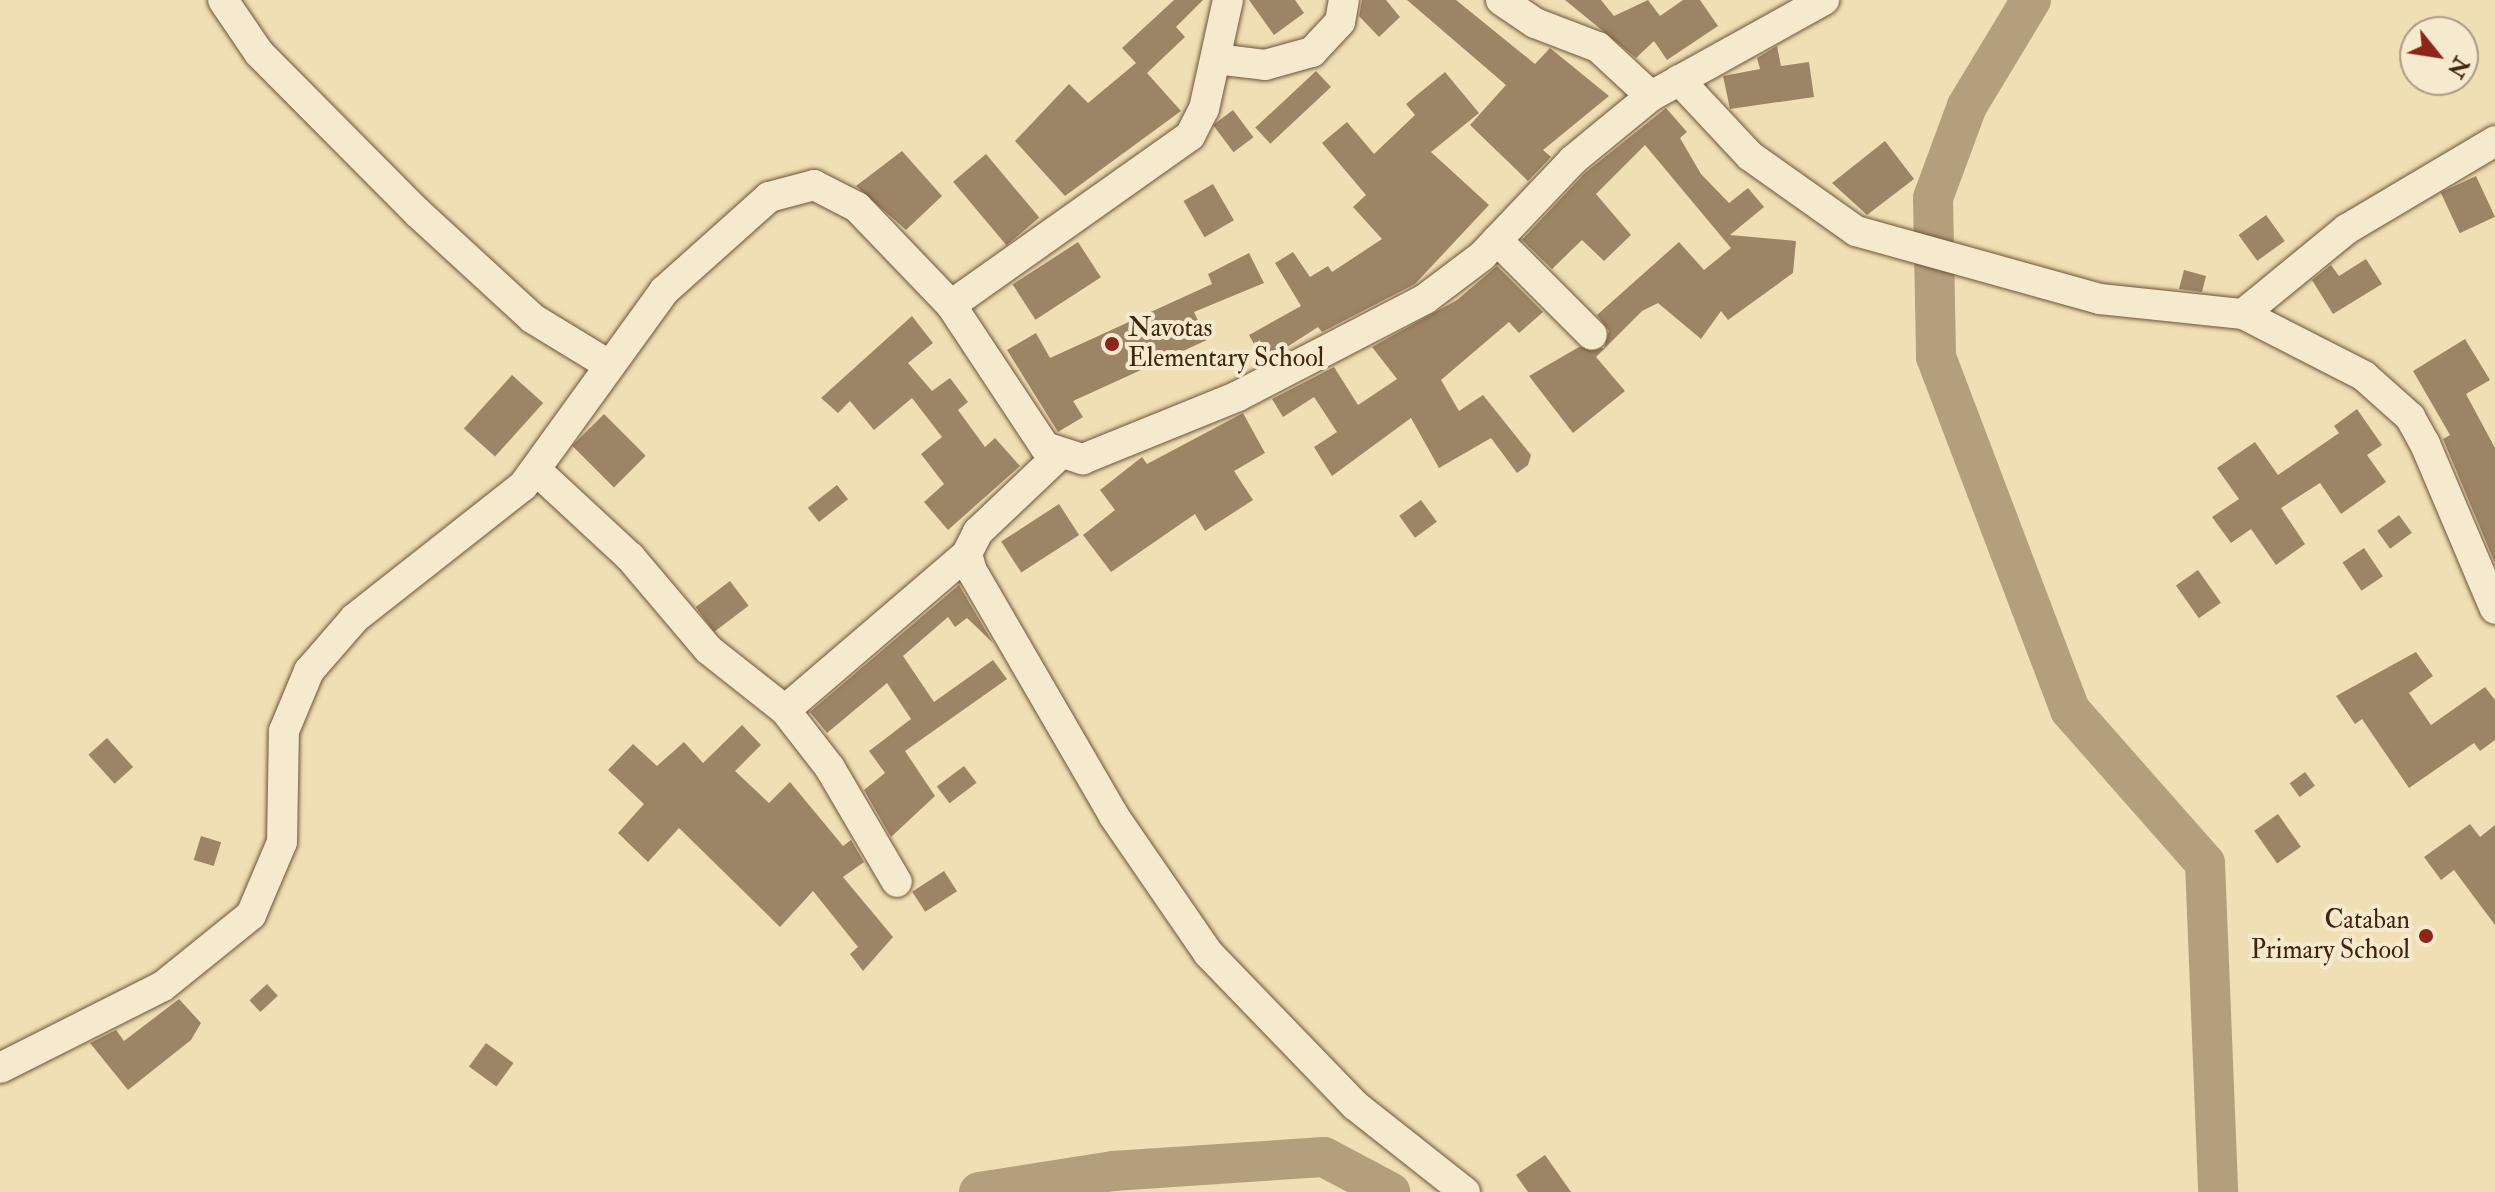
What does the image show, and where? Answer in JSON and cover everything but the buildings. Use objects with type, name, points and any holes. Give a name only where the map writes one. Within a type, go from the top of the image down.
[{"type":"street","points":[[223,0],[259,53],[418,213],[532,318],[609,365]]},
{"type":"street","points":[[951,305],[1190,136],[1216,59],[1228,0]]},
{"type":"street","points":[[1216,59],[1265,65],[1312,52],[1340,22],[1344,0]]},
{"type":"street","points":[[1501,0],[1535,23],[1598,47],[1651,96]]},
{"type":"street","points":[[0,1068],[163,986],[251,915],[282,842],[284,731],[309,671],[355,618],[493,514],[536,470],[609,365],[705,247],[748,209],[790,188],[814,185],[847,200],[951,305],[1045,447],[1059,455],[1096,456],[1358,338],[1455,279],[1573,160],[1651,96],[1824,0]]},
{"type":"street","points":[[1679,80],[1750,156],[1826,215],[1910,249],[2100,299],[2243,314],[2364,376],[2410,417],[2495,609]]},
{"type":"street","points":[[2243,314],[2347,229],[2493,146]]},
{"type":"street","points":[[1497,240],[1592,335]]},
{"type":"street","points":[[785,710],[967,554],[978,532],[1059,455]]},
{"type":"street","points":[[536,470],[630,557],[700,641],[785,710],[830,768],[897,882]]},
{"type":"street","points":[[967,554],[1114,816],[1190,930],[1356,1106],[1465,1192]]},
{"type":"waterway","points":[[2031,0],[1967,106],[1933,198],[1936,357],[2070,710],[2205,863],[2218,1192]]},
{"type":"waterway","points":[[979,1192],[1113,1171],[1324,1157],[1390,1192]]},
{"type":"place","name":"Navotas Elementary School","points":[[1112,344]]},
{"type":"place","name":"Cataban Primary School","points":[[2426,936]]}]
